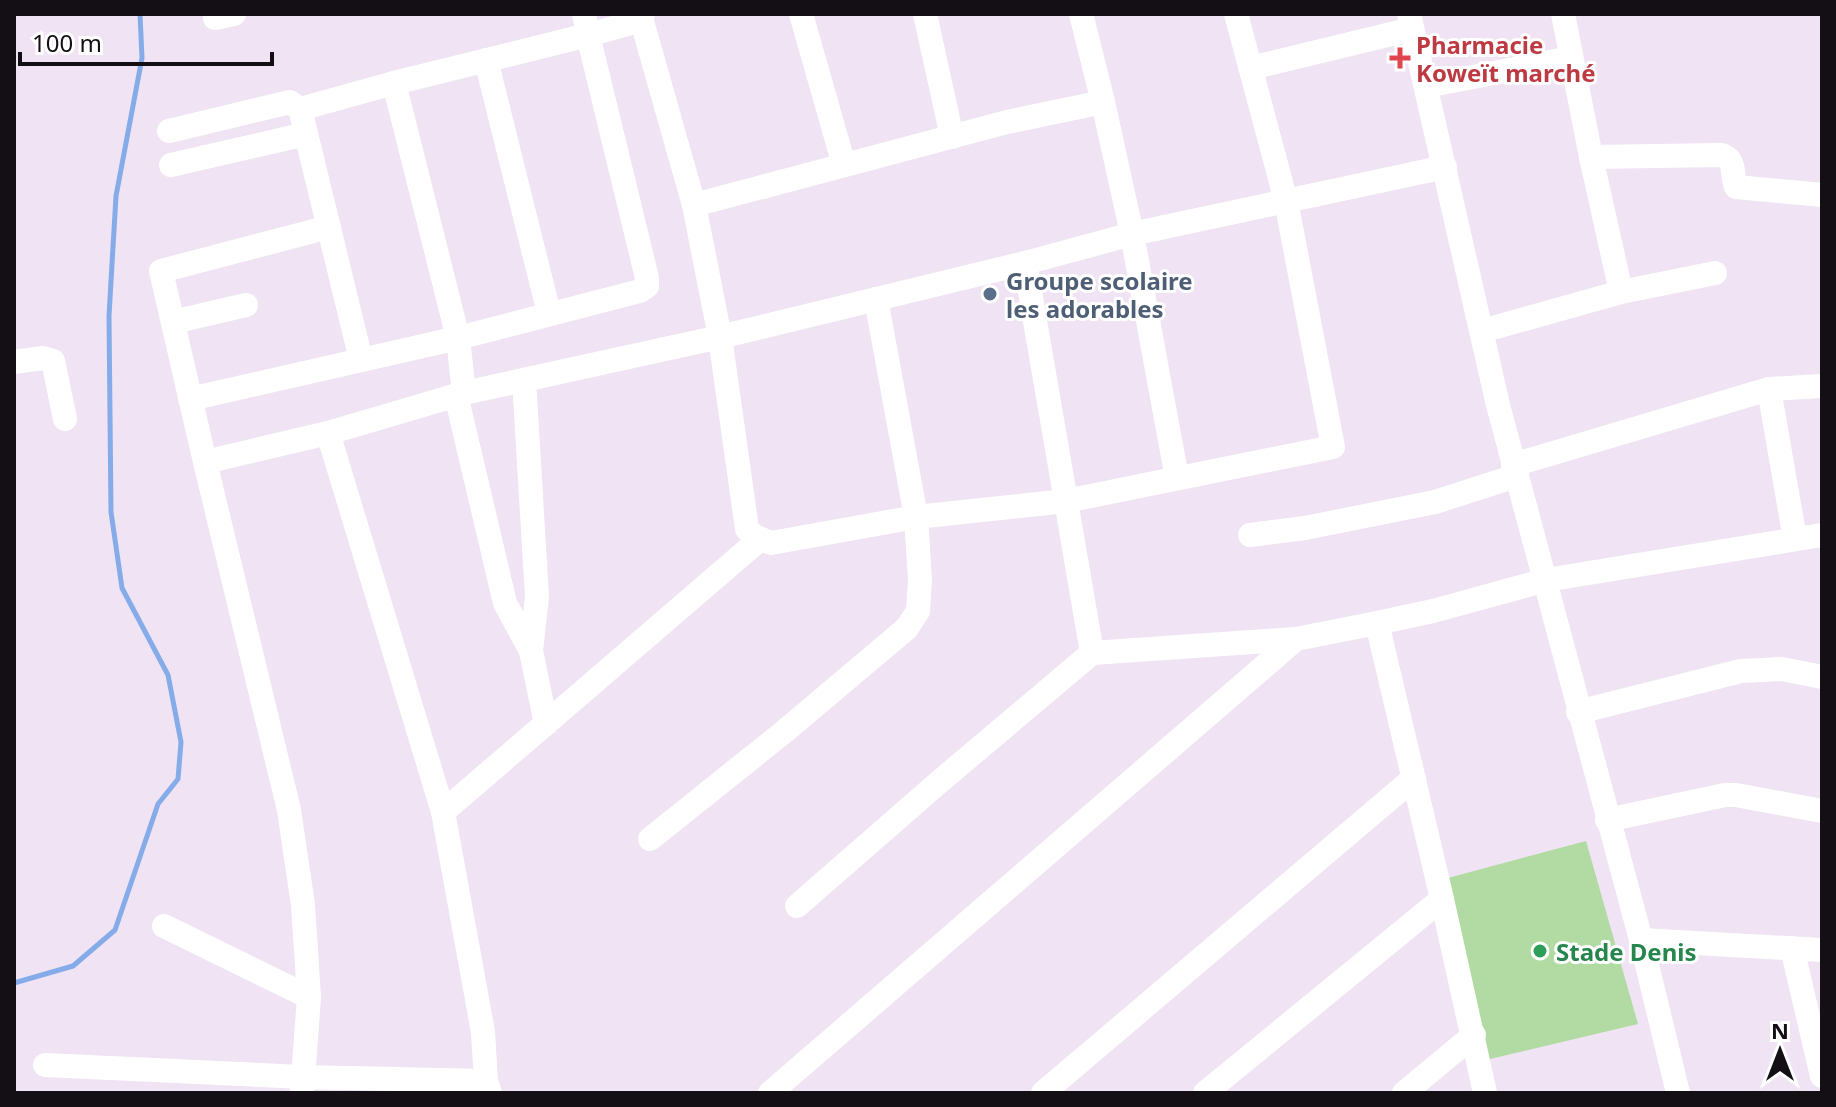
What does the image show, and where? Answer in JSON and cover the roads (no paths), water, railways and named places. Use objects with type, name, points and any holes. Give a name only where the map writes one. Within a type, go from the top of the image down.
[{"type":"street","points":[[801,14],[844,165]]},
{"type":"street","points":[[925,14],[952,137]]},
{"type":"street","points":[[1081,14],[1132,234],[1177,478]]},
{"type":"street","points":[[300,109],[486,60],[586,24],[642,16],[694,205],[720,337],[747,529],[754,536],[771,543],[916,517],[1066,501],[1333,447],[1286,201],[1236,14]]},
{"type":"street","points":[[1563,14],[1621,292]]},
{"type":"street","points":[[1251,68],[1411,22],[1514,470],[1641,940],[1678,1093]]},
{"type":"street","points":[[190,399],[458,338],[640,291],[647,286],[586,24]]},
{"type":"street","points":[[1426,86],[1571,58]]},
{"type":"street","points":[[486,60],[549,313]]},
{"type":"street","points":[[394,83],[458,338],[460,394],[505,603],[531,651],[546,724]]},
{"type":"street","points":[[169,131],[290,102],[300,109],[361,360]]},
{"type":"street","points":[[694,205],[1007,122],[1103,102]]},
{"type":"street","points":[[171,165],[306,134]]},
{"type":"street","points":[[1591,157],[1721,155],[1731,161],[1736,187],[1822,195]]},
{"type":"street","points":[[205,462],[328,433],[460,394],[720,337],[1132,234],[1445,167]]},
{"type":"street","points":[[302,1085],[309,997],[303,905],[289,810],[161,271],[329,227]]},
{"type":"street","points":[[1025,263],[1092,653]]},
{"type":"street","points":[[1482,331],[1621,292],[1715,273]]},
{"type":"street","points":[[650,839],[907,628],[918,611],[920,580],[916,517],[876,299]]},
{"type":"street","points":[[173,322],[246,305]]},
{"type":"street","points":[[14,362],[43,358],[53,361],[65,419]]},
{"type":"street","points":[[524,380],[537,597],[531,651]]},
{"type":"street","points":[[1250,535],[1305,528],[1435,502],[1514,470],[1769,389],[1822,386]]},
{"type":"street","points":[[1769,389],[1795,539]]},
{"type":"street","points":[[45,1065],[302,1085],[488,1087],[483,1032],[443,812],[328,433]]},
{"type":"street","points":[[797,906],[1092,653],[1296,639],[1433,611],[1546,580],[1822,535]]},
{"type":"street","points":[[443,812],[760,539]]},
{"type":"street","points":[[1377,623],[1485,1093]]},
{"type":"street","points":[[770,1093],[1296,639]]},
{"type":"street","points":[[1578,712],[1741,671],[1782,669],[1822,677]]},
{"type":"street","points":[[1043,1093],[1414,778]]},
{"type":"street","points":[[1607,820],[1725,795],[1822,811]]},
{"type":"street","points":[[1205,1093],[1442,899]]},
{"type":"street","points":[[164,926],[309,997]]},
{"type":"street","points":[[1641,940],[1822,950]]},
{"type":"street","points":[[1792,948],[1822,1076]]},
{"type":"street","points":[[1404,1093],[1474,1035]]},
{"type":"waterway","points":[[14,983],[73,966],[115,930],[158,804],[178,779],[181,742],[168,675],[122,588],[111,512],[111,281],[116,196],[142,58],[140,14]]},
{"type":"place","name":"Pharmacie Koweït marché","points":[[1400,58]]},
{"type":"place","name":"Groupe scolaire les adorables","points":[[990,294]]},
{"type":"place","name":"Stade Denis","points":[[1540,951]]}]
